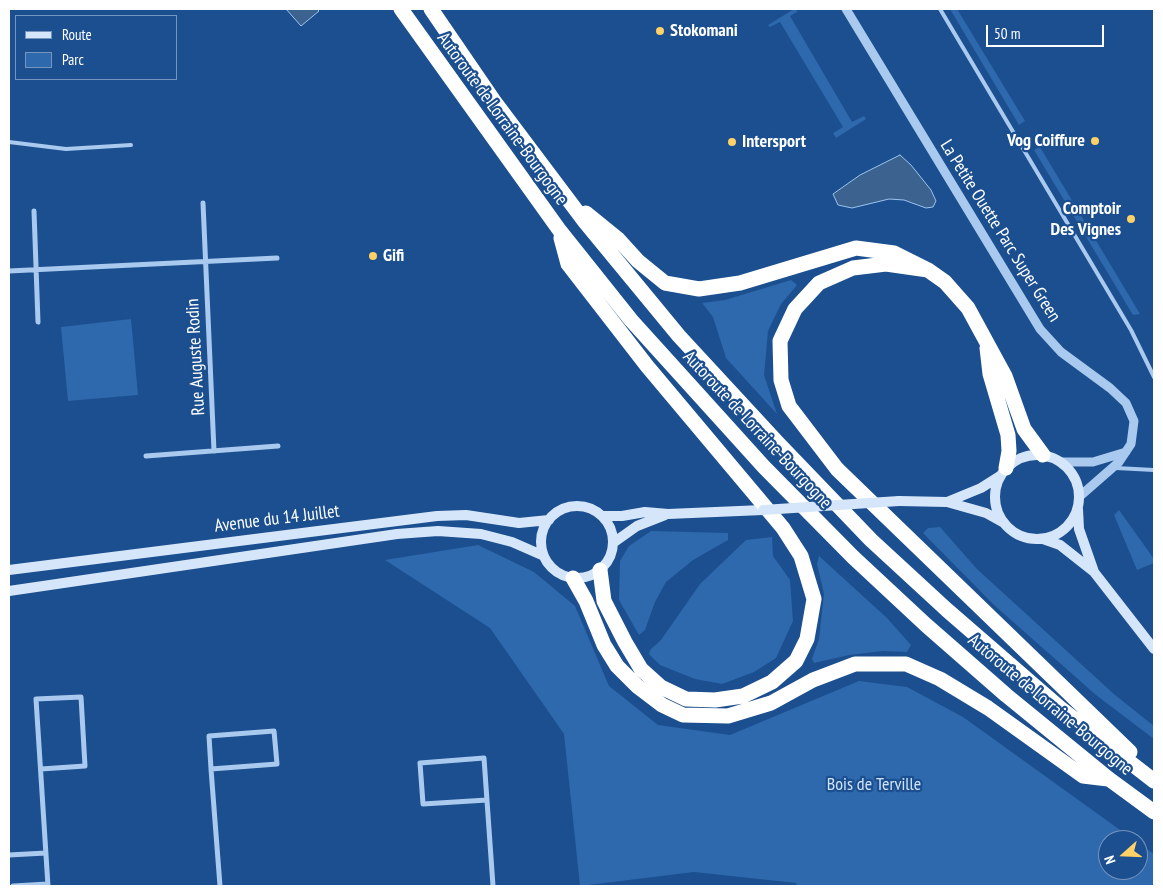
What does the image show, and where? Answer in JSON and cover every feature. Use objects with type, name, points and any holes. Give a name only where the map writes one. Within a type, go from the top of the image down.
[{"type":"highway","name":"Autoroute de Lorraine-Bourgogne","points":[[401,9],[560,232],[631,320],[698,397],[853,557],[998,689],[1109,779],[1154,812]]},
{"type":"highway","name":"Autoroute de Lorraine-Bourgogne","points":[[431,9],[494,101],[563,195],[679,336],[871,540],[1060,708],[1154,781]]},
{"type":"highway","points":[[563,195],[618,239],[638,261],[665,283],[699,289],[740,282],[856,248],[894,253],[928,270],[945,282],[968,308],[1005,376],[1024,430],[1043,455]]},
{"type":"highway","points":[[560,232],[568,264],[647,366],[783,528],[801,556],[814,600],[807,639],[796,661],[772,682],[743,696],[715,700],[686,699],[661,687],[641,669],[604,601],[600,570]]},
{"type":"highway","points":[[928,270],[886,264],[853,268],[819,282],[795,310],[780,341],[782,380],[789,406],[837,469],[962,591],[1071,693],[1154,777]]},
{"type":"highway","points":[[986,339],[990,374],[1008,435],[1009,451],[1003,472]]},
{"type":"highway","points":[[573,578],[586,601],[604,645],[618,666],[637,686],[662,704],[683,715],[728,716],[772,703],[813,680],[855,664],[884,662],[906,664],[940,679],[988,708],[1083,776],[1109,779]]},
{"type":"main road","points":[[947,502],[981,488],[1023,457],[1043,455],[1062,462],[1075,478],[1079,502],[1080,529],[1094,572]]},
{"type":"main road","points":[[1003,472],[996,486],[996,506],[1005,524]]},
{"type":"main road","points":[[602,516],[622,516],[645,512],[668,514],[899,501],[947,502],[986,513],[1021,536],[1041,539],[1060,545],[1094,572],[1154,649]]},
{"type":"main road","points":[[1041,539],[1060,532],[1074,517],[1079,502]]},
{"type":"main road","points":[[578,506],[587,507],[602,516],[612,533],[613,543],[607,562],[600,570],[582,578],[573,578],[556,570],[544,556],[541,537],[549,520],[560,510],[578,506]]},
{"type":"main road","points":[[613,543],[637,526],[668,514]]},
{"type":"main road","name":"Avenue du 14 Juillet","points":[[9,570],[437,516],[466,515],[519,524],[549,520]]},
{"type":"main road","name":"Avenue du 14 Juillet","points":[[9,591],[397,534],[438,531],[481,534],[512,542],[544,556]]},
{"type":"street","name":"La Petite Ouette Parc Super Green","points":[[846,9],[1040,329],[1061,352],[1110,388],[1126,403],[1134,421],[1131,444],[1114,467],[1079,502]]},
{"type":"street","name":"Rue Auguste Rodin","points":[[203,203],[214,451]]},
{"type":"street","points":[[34,211],[38,322]]},
{"type":"street","points":[[9,271],[277,258]]},
{"type":"street","points":[[146,456],[278,446]]},
{"type":"street","points":[[1062,462],[1093,462],[1126,452]]},
{"type":"street","points":[[13,886],[48,885],[36,699],[81,697],[85,766],[41,769]]},
{"type":"street","points":[[211,769],[277,764],[274,731],[209,736],[211,769],[220,886]]},
{"type":"street","points":[[487,800],[423,804],[420,763],[484,758],[487,800],[493,886]]},
{"type":"street","points":[[9,855],[46,853]]},
{"type":"lane","points":[[940,9],[1131,330],[1154,377]]},
{"type":"lane","points":[[9,142],[66,149],[130,145]]},
{"type":"lane","points":[[1114,467],[1154,470]]},
{"type":"green space","points":[[794,9],[798,11],[790,16],[852,122],[864,116],[866,119],[836,138],[833,133],[843,127],[780,22],[770,27],[768,25]]},
{"type":"green space","points":[[950,9],[957,9],[1025,121],[1019,125]]},
{"type":"green space","points":[[1040,147],[1140,314],[1133,315],[1034,150]]},
{"type":"green space","points":[[791,280],[797,285],[781,304],[768,331],[764,375],[777,414],[726,358],[713,317],[702,303],[725,300]]},
{"type":"green space","points":[[131,319],[138,395],[68,401],[61,327]]},
{"type":"green space","points":[[1119,510],[1154,559],[1154,563],[1137,570],[1114,515]]},
{"type":"green space","points":[[940,527],[977,569],[1115,695],[1154,726],[1154,739],[1096,695],[994,605],[923,533],[928,528]]},
{"type":"green space","points":[[651,531],[728,533],[728,540],[693,560],[666,582],[655,602],[645,630],[639,635],[619,600],[620,561],[629,546]]},
{"type":"green space","points":[[772,537],[773,556],[790,580],[793,621],[776,658],[754,672],[722,684],[695,679],[660,665],[649,654],[650,650],[661,640],[700,584],[746,540]]},
{"type":"green space","name":"Bois de Terville","points":[[478,545],[534,572],[575,606],[609,686],[658,725],[730,735],[859,681],[907,687],[963,717],[1120,830],[1098,830],[1098,880],[1148,880],[1148,850],[1154,854],[1154,886],[797,886],[796,883],[694,872],[580,886],[564,734],[490,628],[385,560]]},
{"type":"green space","points":[[819,556],[887,618],[911,645],[907,652],[883,651],[849,655],[814,663],[812,659],[819,639],[824,594],[817,564]]},
{"type":"shaded area","points":[[286,9],[317,9],[319,11],[301,26]]},
{"type":"shaded area","points":[[900,155],[911,165],[931,190],[936,201],[933,207],[926,208],[904,200],[889,199],[852,208],[838,205],[833,194],[860,175]]},
{"type":"place","name":"Stokomani","points":[[660,31]]},
{"type":"place","name":"Vog Coiffure","points":[[1095,141]]},
{"type":"place","name":"Intersport","points":[[732,142]]},
{"type":"place","name":"Comptoir Des Vignes","points":[[1131,219]]},
{"type":"place","name":"Gifi","points":[[373,256]]}]
